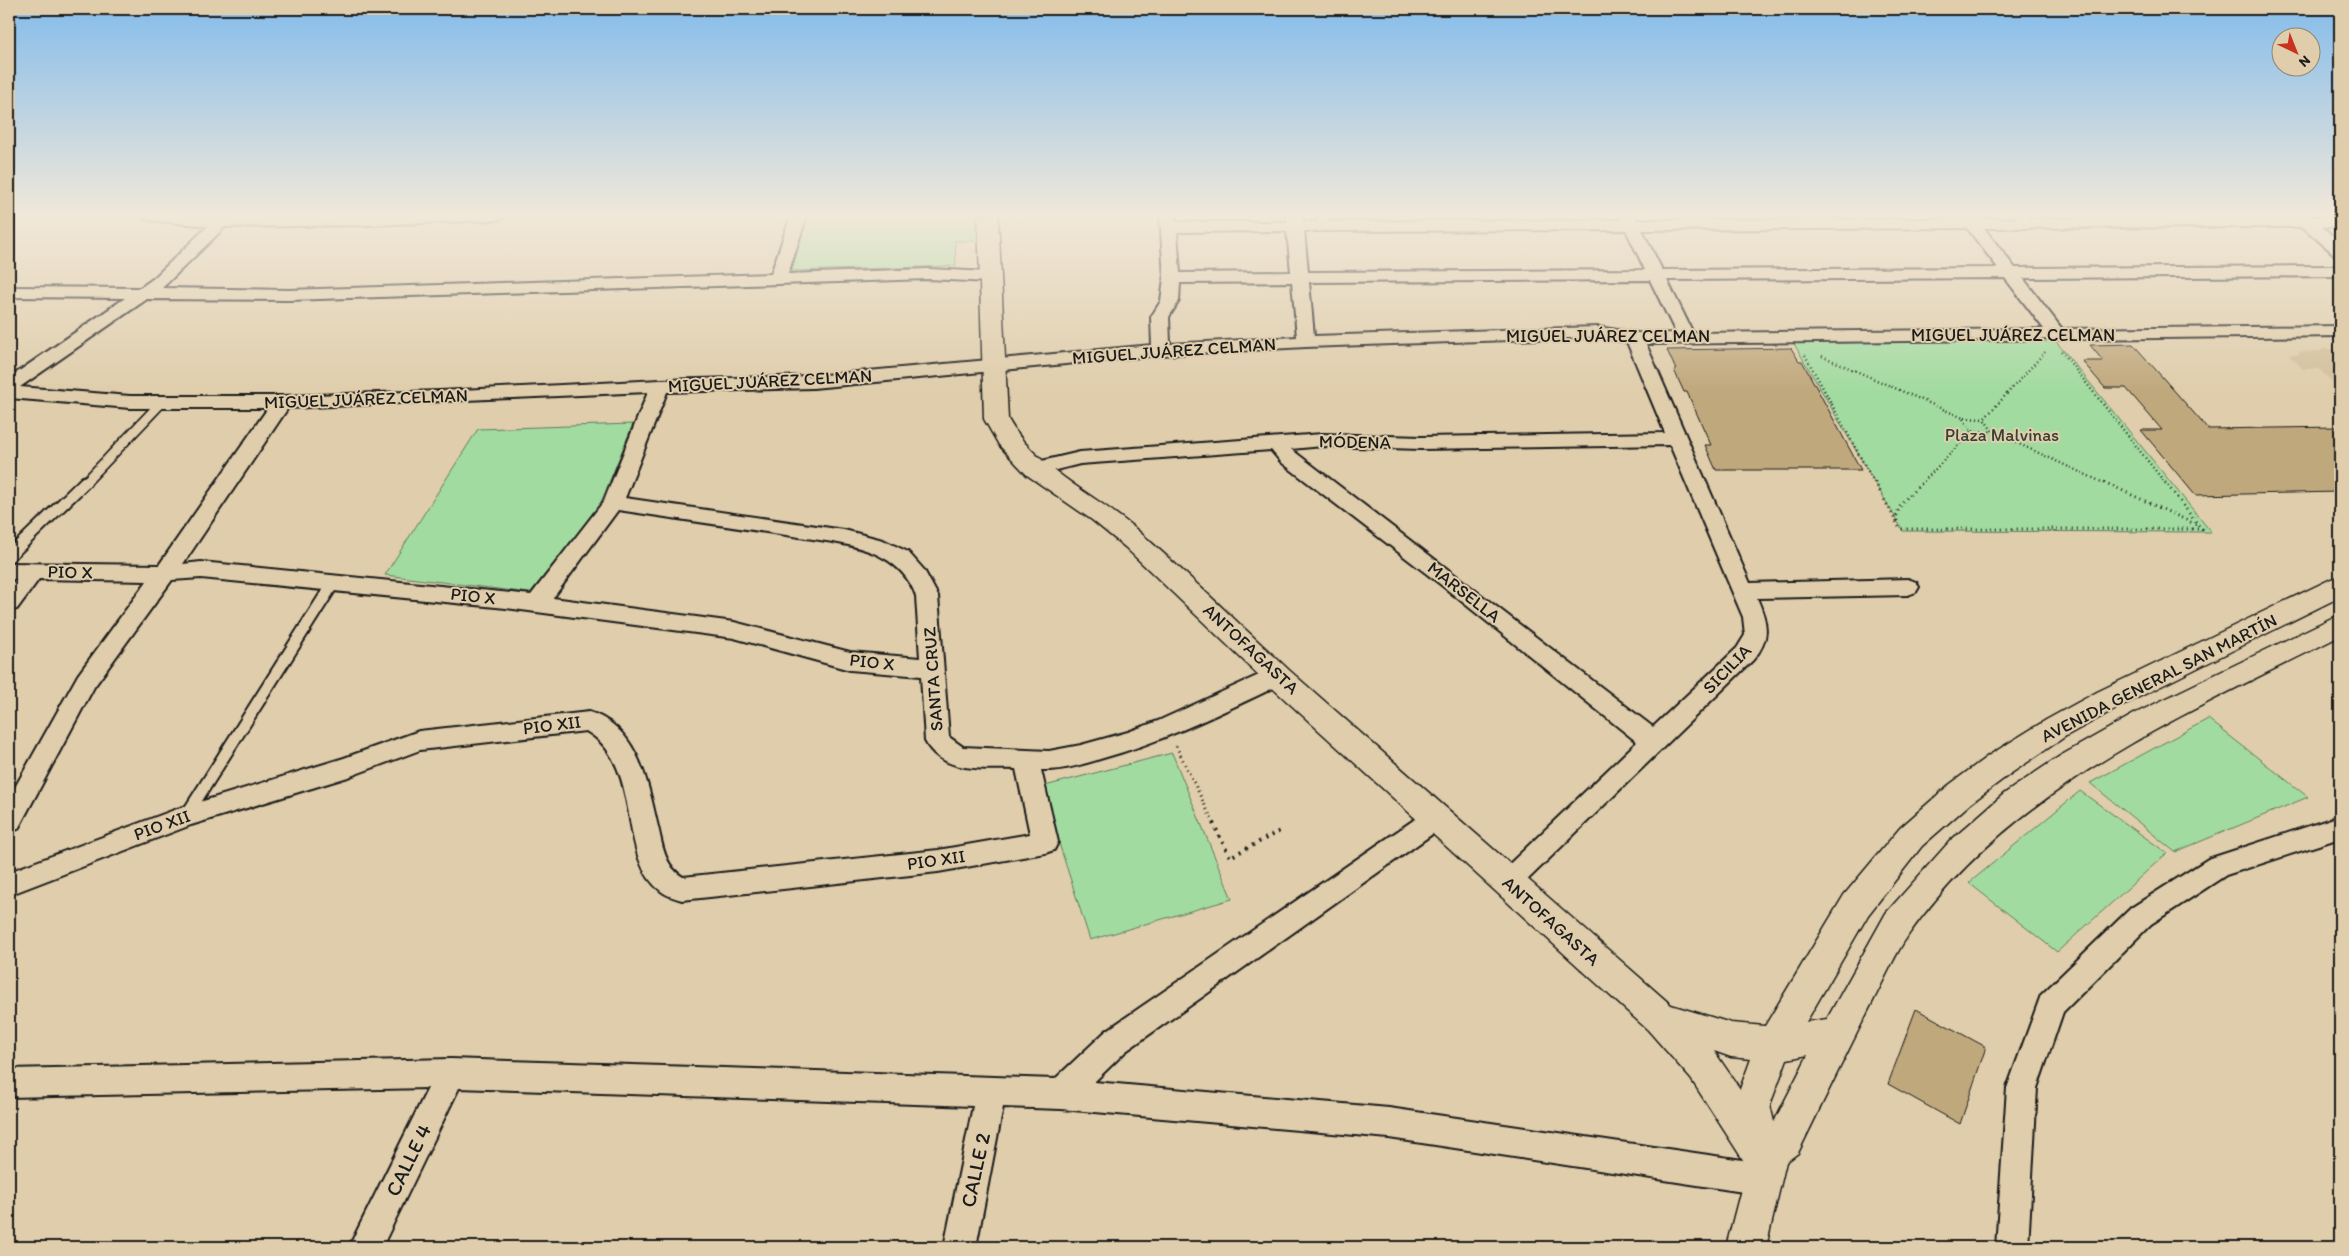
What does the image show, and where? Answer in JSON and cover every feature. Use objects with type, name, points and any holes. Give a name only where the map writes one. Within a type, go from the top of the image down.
[{"type":"street","points":[[9,386],[144,294],[169,274]]},
{"type":"street","points":[[778,278],[779,274]]},
{"type":"street","points":[[9,292],[289,295],[928,274],[990,277]]},
{"type":"street","name":"ANTOFAGASTA","points":[[990,274],[996,419],[1007,440],[1036,469],[1101,514],[1134,541],[1278,676],[1660,1018],[1704,1067],[1767,1164]]},
{"type":"street","points":[[1161,350],[1160,317],[1170,301],[1172,274]]},
{"type":"street","points":[[1172,278],[1657,274],[2054,274]]},
{"type":"street","points":[[1657,274],[1687,338]]},
{"type":"street","points":[[2012,274],[2055,345]]},
{"type":"street","points":[[1299,276],[1306,342]]},
{"type":"street","name":"MIGUEL JUÁREZ CELMAN","points":[[9,392],[104,401],[282,402],[660,386],[813,382],[1161,350],[1306,342],[1598,332],[1634,338],[2055,345],[2340,331]]},
{"type":"street","name":"SICILIA","points":[[1507,883],[1752,646],[1757,636],[1757,626],[1634,338]]},
{"type":"street","points":[[537,603],[613,503],[660,386]]},
{"type":"street","points":[[9,821],[86,681],[166,572],[282,402]]},
{"type":"street","name":"MÓDENA","points":[[1036,469],[1080,458],[1324,440],[1421,443],[1676,439]]},
{"type":"street","name":"MARSELLA","points":[[1276,444],[1288,458],[1448,579],[1653,741]]},
{"type":"street","name":"SANTA CRUZ","points":[[613,503],[702,513],[860,541],[885,549],[916,573],[923,584],[927,596],[937,741],[949,752],[960,757],[1049,761],[1081,754],[1132,741],[1167,728],[1278,676]]},
{"type":"street","name":"PIO X","points":[[9,571],[144,574],[201,570],[537,603],[734,630],[850,661],[933,668]]},
{"type":"street","points":[[9,603],[34,571]]},
{"type":"street","name":"AVENIDA GENERAL SAN MARTÍN","points":[[1767,1164],[1752,1105],[1774,1044],[1856,905],[1911,837],[1960,794],[1999,764],[2056,728],[2107,700],[2340,586]]},
{"type":"street","points":[[1742,591],[1908,587]]},
{"type":"street","name":"AVENIDA GENERAL SAN MARTÍN","points":[[1767,1164],[1785,1140],[1836,1034],[1897,925],[1950,862],[1994,821],[2034,789],[2101,746],[2340,624]]},
{"type":"street","name":"PIO XII","points":[[9,884],[186,816],[348,767],[419,741],[589,721],[598,725],[613,736],[629,764],[654,862],[670,884],[684,890],[938,861],[1045,842],[1026,761]]},
{"type":"street","points":[[1061,1094],[1116,1041],[1436,818]]},
{"type":"street","points":[[2012,1247],[2022,1088],[2051,1004],[2141,916],[2216,867],[2340,827]]},
{"type":"street","name":"ANTOFAGASTA","points":[[1660,1018],[1731,1040],[1774,1044],[1836,1034]]},
{"type":"street","points":[[9,1082],[451,1073],[1061,1094],[1389,1123],[1767,1164],[1746,1247]]},
{"type":"street","name":"CALLE 4","points":[[364,1247],[451,1073]]},
{"type":"street","name":"CALLE 2","points":[[960,1247],[991,1093]]},
{"type":"lane","points":[[9,556],[58,511],[162,402]]},
{"type":"lane","points":[[186,816],[334,582]]},
{"type":"path","points":[[1816,353],[1963,418],[1984,419],[2055,345],[2202,530],[1900,529]]},
{"type":"path","points":[[1804,354],[1900,529]]},
{"type":"path","points":[[1963,418],[1972,431]]},
{"type":"path","points":[[1984,419],[1993,432]]},
{"type":"path","points":[[1900,529],[1896,516],[1900,506],[1972,431],[1993,432],[2199,526]]},
{"type":"path","points":[[1167,728],[1230,857],[1280,831]]},
{"type":"shaded area","points":[[2321,349],[2340,349],[2340,390],[2319,369],[2303,369],[2289,355],[2300,354],[2298,352],[2323,351]]},
{"type":"green space","name":"Plaza Malvinas","points":[[2054,339],[2211,532],[1903,531],[1793,342]]},
{"type":"green space","points":[[633,424],[599,507],[530,593],[385,575],[478,429]]},
{"type":"green space","points":[[2208,719],[2308,797],[2175,852],[2090,783]]},
{"type":"green space","points":[[1172,753],[1232,899],[1090,940],[1041,787]]},
{"type":"green space","points":[[2080,791],[2167,853],[2057,952],[1969,883]]},
{"type":"building","points":[[2133,344],[2208,429],[2340,427],[2340,492],[2195,495],[2141,430],[2162,430],[2126,388],[2105,388],[2082,361],[2103,361],[2090,345]]},
{"type":"building","points":[[1791,348],[1799,361],[1802,361],[1861,470],[1716,470],[1705,445],[1711,445],[1687,392],[1684,392],[1667,350]]},
{"type":"building","points":[[1916,1009],[1986,1047],[1960,1124],[1888,1084]]}]
